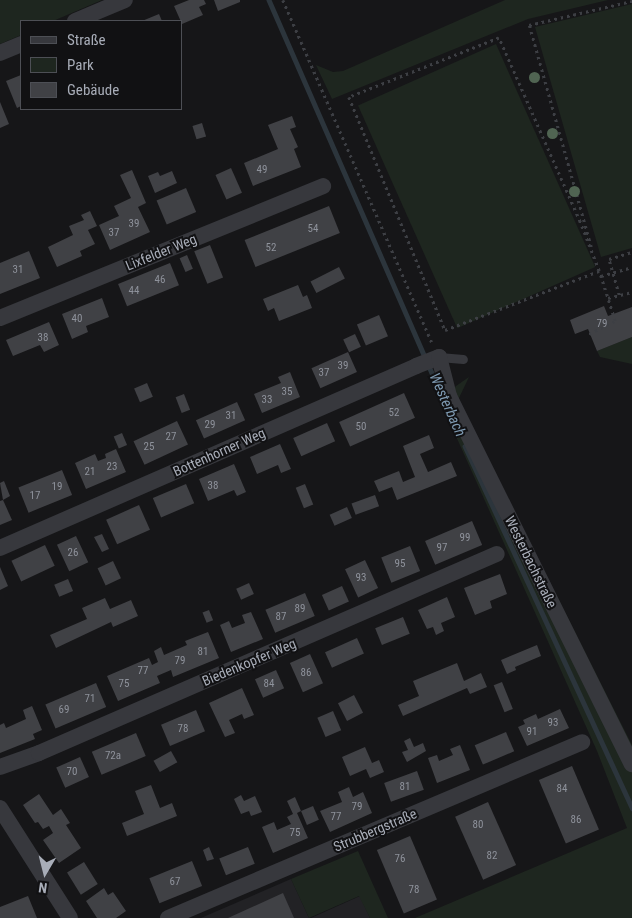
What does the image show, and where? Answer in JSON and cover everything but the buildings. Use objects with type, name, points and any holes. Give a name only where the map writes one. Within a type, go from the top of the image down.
[{"type":"street","points":[[77,20],[125,0]]},
{"type":"street","points":[[0,53],[20,44]]},
{"type":"street","name":"Lixfelder Weg","points":[[0,318],[322,186]]},
{"type":"street","name":"Bottenhorner Weg","points":[[0,548],[437,358]]},
{"type":"street","name":"Westerbachstraße","points":[[437,358],[449,396],[632,764]]},
{"type":"street","name":"Biedenkopfer Weg","points":[[0,767],[39,753],[497,554]]},
{"type":"street","name":"Strubbergstraße","points":[[168,918],[582,742]]},
{"type":"street","points":[[0,808],[70,918]]},
{"type":"lane","points":[[437,358],[464,359]]},
{"type":"path","points":[[283,0],[437,358]]},
{"type":"path","points":[[596,262],[529,25],[632,0]]},
{"type":"path","points":[[589,334],[615,321],[601,276],[599,270],[596,262],[499,38],[349,97],[445,330],[599,270]]},
{"type":"path","points":[[619,295],[609,259],[632,252]]},
{"type":"path","points":[[601,276],[632,268]]},
{"type":"path","points":[[608,298],[632,292]]},
{"type":"shaded area","points":[[291,879],[309,918],[201,918]]},
{"type":"shaded area","points":[[360,896],[370,918],[311,918]]},
{"type":"green space","points":[[0,0],[102,0],[55,20],[20,20],[20,35],[0,44]]},
{"type":"green space","points":[[505,0],[608,0],[528,19],[332,99],[316,65],[333,72],[343,71]]},
{"type":"green space","points":[[632,4],[632,248],[601,257],[535,27]]},
{"type":"green space","points":[[496,44],[595,267],[457,328],[358,105]]},
{"type":"green space","points":[[632,337],[632,364],[600,357],[597,351]]},
{"type":"green space","points":[[469,377],[458,400],[632,745],[632,918],[415,918],[627,828],[597,751],[442,405],[456,386]]},
{"type":"green space","points":[[358,851],[388,918],[370,918],[359,896],[309,918],[291,879]]},
{"type":"waterway","name":"Westerbach","points":[[269,0],[439,389]]},
{"type":"waterway","name":"Westerbach","points":[[465,446],[632,808]]}]
